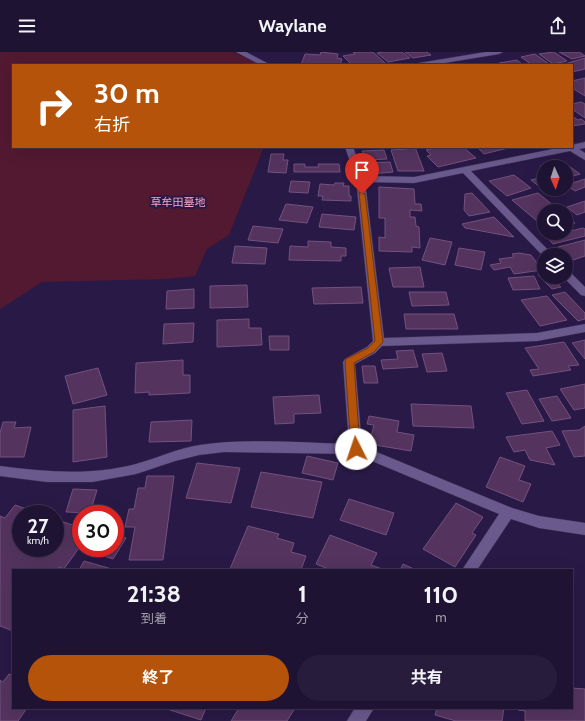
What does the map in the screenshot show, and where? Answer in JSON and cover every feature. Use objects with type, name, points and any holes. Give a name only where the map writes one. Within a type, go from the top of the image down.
[{"type":"street","points":[[240,52],[265,64]]},
{"type":"street","points":[[425,64],[499,52]]},
{"type":"street","points":[[442,53],[455,64]]},
{"type":"street","points":[[573,148],[585,145]]},
{"type":"street","points":[[349,148],[360,179],[379,342]]},
{"type":"street","points":[[360,179],[414,180],[572,148],[585,157]]},
{"type":"street","points":[[465,170],[541,248]]},
{"type":"street","points":[[573,281],[585,293]]},
{"type":"street","points":[[356,449],[349,362],[371,350],[379,342],[537,337],[585,328]]},
{"type":"street","points":[[0,471],[47,477],[92,477],[136,469],[174,456],[199,450],[224,447],[356,449],[508,512],[539,522],[585,529]]},
{"type":"street","points":[[470,569],[508,512]]},
{"type":"street","points":[[355,721],[365,709]]},
{"type":"green space","name":"草牟田墓地","points":[[0,52],[233,52],[260,64],[12,64],[12,148],[264,148],[229,235],[207,249],[195,276],[165,279],[42,282],[0,309]]},
{"type":"building","points":[[321,52],[338,54],[337,58],[342,59],[340,64],[301,64],[305,54],[320,55]]},
{"type":"building","points":[[353,52],[373,52],[385,63],[351,64],[343,56],[355,54]]},
{"type":"building","points":[[402,52],[410,58],[388,62],[377,53]]},
{"type":"building","points":[[405,52],[427,52],[431,55],[413,58]]},
{"type":"building","points":[[554,52],[567,61],[553,64],[539,54]]},
{"type":"building","points":[[559,52],[579,52],[585,56],[572,59]]},
{"type":"building","points":[[535,54],[549,64],[531,64],[521,57]]},
{"type":"building","points":[[585,58],[585,69],[573,72],[573,64],[564,64]]},
{"type":"building","points":[[517,60],[522,64],[500,64],[499,63]]},
{"type":"building","points":[[585,78],[585,96],[573,89],[573,81]]},
{"type":"building","points":[[581,102],[585,104],[585,118],[573,110],[573,104]]},
{"type":"building","points":[[573,117],[578,120],[581,119],[585,122],[585,124],[573,126]]},
{"type":"building","points":[[415,148],[424,171],[398,171],[391,150]]},
{"type":"building","points":[[434,148],[464,148],[476,158],[438,167],[427,156],[431,155],[426,150]]},
{"type":"building","points":[[478,148],[508,148],[484,154]]},
{"type":"building","points":[[384,150],[387,159],[366,160],[362,151]]},
{"type":"building","points":[[271,154],[284,154],[283,160],[288,160],[286,173],[268,172]]},
{"type":"building","points":[[390,162],[393,172],[370,174],[367,163]]},
{"type":"building","points":[[294,164],[305,164],[305,167],[319,167],[318,164],[339,164],[340,172],[294,172]]},
{"type":"building","points":[[573,169],[580,174],[573,176]]},
{"type":"building","points":[[514,175],[531,188],[507,196],[489,181]]},
{"type":"building","points":[[537,179],[537,185],[531,180]]},
{"type":"building","points":[[585,179],[585,187],[575,191],[573,190],[573,183]]},
{"type":"building","points":[[291,181],[310,182],[308,193],[289,192]]},
{"type":"building","points":[[335,183],[344,183],[343,186],[349,186],[349,196],[351,196],[351,201],[322,200],[323,196],[318,196],[320,184],[334,185]]},
{"type":"building","points":[[379,187],[414,189],[415,204],[421,204],[422,211],[410,210],[410,217],[415,217],[416,226],[419,227],[420,248],[412,247],[412,252],[379,251],[379,237],[385,238],[385,218],[379,218]]},
{"type":"building","points":[[472,193],[490,212],[469,216],[464,210],[465,194]]},
{"type":"building","points":[[537,193],[537,196],[542,196],[551,204],[537,204],[537,221],[512,200]]},
{"type":"building","points":[[585,201],[585,212],[577,215],[573,212],[573,205]]},
{"type":"building","points":[[286,204],[313,207],[307,223],[279,220]]},
{"type":"building","points":[[322,214],[356,217],[354,230],[319,227]]},
{"type":"building","points":[[494,217],[514,237],[465,228],[462,224]]},
{"type":"building","points":[[253,226],[283,229],[278,243],[248,240]]},
{"type":"building","points":[[583,228],[585,229],[585,236],[573,239],[573,230]]},
{"type":"building","points":[[430,238],[452,242],[445,265],[422,260]]},
{"type":"building","points":[[550,240],[569,240],[553,244]]},
{"type":"building","points":[[585,240],[585,256],[573,260],[573,248],[558,247]]},
{"type":"building","points":[[308,241],[331,242],[331,247],[346,248],[346,256],[341,256],[341,261],[289,260],[290,246],[308,247]]},
{"type":"building","points":[[235,246],[267,248],[265,264],[232,263]]},
{"type":"building","points":[[459,248],[485,252],[481,270],[455,265]]},
{"type":"building","points":[[519,253],[531,255],[537,263],[537,271],[514,274],[510,267],[494,270],[490,265],[501,263],[499,259],[514,257],[512,254]]},
{"type":"building","points":[[420,267],[424,287],[393,287],[389,268]]},
{"type":"building","points":[[534,276],[540,289],[513,290],[508,278]]},
{"type":"building","points":[[547,284],[558,284],[561,287],[552,289]]},
{"type":"building","points":[[247,285],[248,307],[210,308],[210,286]]},
{"type":"building","points":[[361,287],[363,303],[314,304],[312,288]]},
{"type":"building","points":[[194,289],[194,308],[166,309],[167,291]]},
{"type":"building","points":[[409,292],[446,292],[449,305],[412,306]]},
{"type":"building","points":[[565,292],[585,313],[585,319],[578,321],[552,295]]},
{"type":"building","points":[[547,296],[567,320],[540,326],[521,300]]},
{"type":"building","points":[[404,314],[454,314],[458,329],[406,329]]},
{"type":"building","points":[[249,319],[249,328],[261,328],[262,345],[217,347],[217,320]]},
{"type":"building","points":[[194,323],[193,342],[163,344],[164,324]]},
{"type":"building","points":[[269,336],[289,336],[289,350],[270,350]]},
{"type":"building","points":[[585,340],[585,359],[572,343]]},
{"type":"building","points":[[564,342],[579,365],[568,366],[571,370],[533,376],[530,370],[539,369],[525,348]]},
{"type":"building","points":[[413,350],[418,367],[383,369],[381,360],[398,359],[396,351]]},
{"type":"building","points":[[442,353],[447,371],[427,372],[422,354]]},
{"type":"building","points":[[183,360],[183,375],[190,375],[190,393],[149,395],[149,392],[135,393],[136,363]]},
{"type":"building","points":[[362,366],[375,366],[378,383],[364,383]]},
{"type":"building","points":[[98,368],[107,395],[73,404],[65,376]]},
{"type":"building","points":[[585,384],[585,408],[574,410],[560,389]]},
{"type":"building","points":[[527,390],[544,421],[522,424],[506,393]]},
{"type":"building","points":[[319,395],[321,413],[294,414],[294,423],[275,424],[273,397]]},
{"type":"building","points":[[557,396],[571,418],[552,421],[539,399]]},
{"type":"building","points":[[411,404],[471,406],[474,428],[413,426]]},
{"type":"building","points":[[105,406],[107,457],[73,462],[73,410]]},
{"type":"building","points":[[369,416],[399,421],[397,432],[414,435],[411,451],[369,444],[374,425],[367,424]]},
{"type":"building","points":[[192,420],[191,441],[149,442],[151,422]]},
{"type":"building","points":[[3,422],[16,422],[14,428],[31,427],[24,457],[0,457],[0,433]]},
{"type":"building","points":[[585,426],[585,456],[574,457],[562,431],[579,430]]},
{"type":"building","points":[[552,431],[560,445],[546,448],[555,465],[530,460],[525,450],[514,452],[506,437]]},
{"type":"building","points":[[307,456],[338,463],[333,480],[302,473]]},
{"type":"building","points":[[500,457],[525,466],[519,480],[531,484],[523,502],[486,487]]},
{"type":"building","points":[[197,463],[240,468],[231,503],[186,498]]},
{"type":"building","points":[[261,472],[322,482],[313,518],[251,507]]},
{"type":"building","points":[[147,476],[174,476],[163,560],[129,560],[135,527],[125,527],[129,509],[134,509],[138,488],[145,488]]},
{"type":"building","points":[[73,489],[97,490],[92,505],[72,505],[72,512],[66,512]]},
{"type":"building","points":[[349,499],[394,513],[386,535],[340,520]]},
{"type":"building","points":[[456,503],[483,517],[472,533],[476,535],[455,567],[423,549]]},
{"type":"building","points":[[12,509],[12,557],[64,557],[64,522],[72,525],[72,557],[64,569],[59,567],[58,569],[12,569],[12,631],[0,626],[0,516],[5,518]]},
{"type":"building","points":[[248,526],[279,534],[277,538],[294,543],[291,552],[306,556],[301,569],[230,569]]},
{"type":"building","points":[[330,535],[377,553],[371,565],[382,569],[328,569],[316,564]]},
{"type":"building","points":[[84,561],[112,569],[80,569]]},
{"type":"building","points":[[403,564],[414,569],[400,569]]},
{"type":"building","points":[[9,674],[12,676],[12,709],[26,709],[18,721],[0,721],[0,680],[3,682]]},
{"type":"building","points":[[573,688],[585,689],[585,721],[525,721],[525,711],[518,710],[573,709]]},
{"type":"building","points":[[167,709],[206,709],[201,720]]},
{"type":"building","points":[[238,709],[294,709],[287,721],[231,721]]},
{"type":"building","points":[[437,709],[504,709],[502,721],[456,721],[435,715]]},
{"type":"route","points":[[356,449],[349,362],[371,350],[379,342],[362,194]]}]
